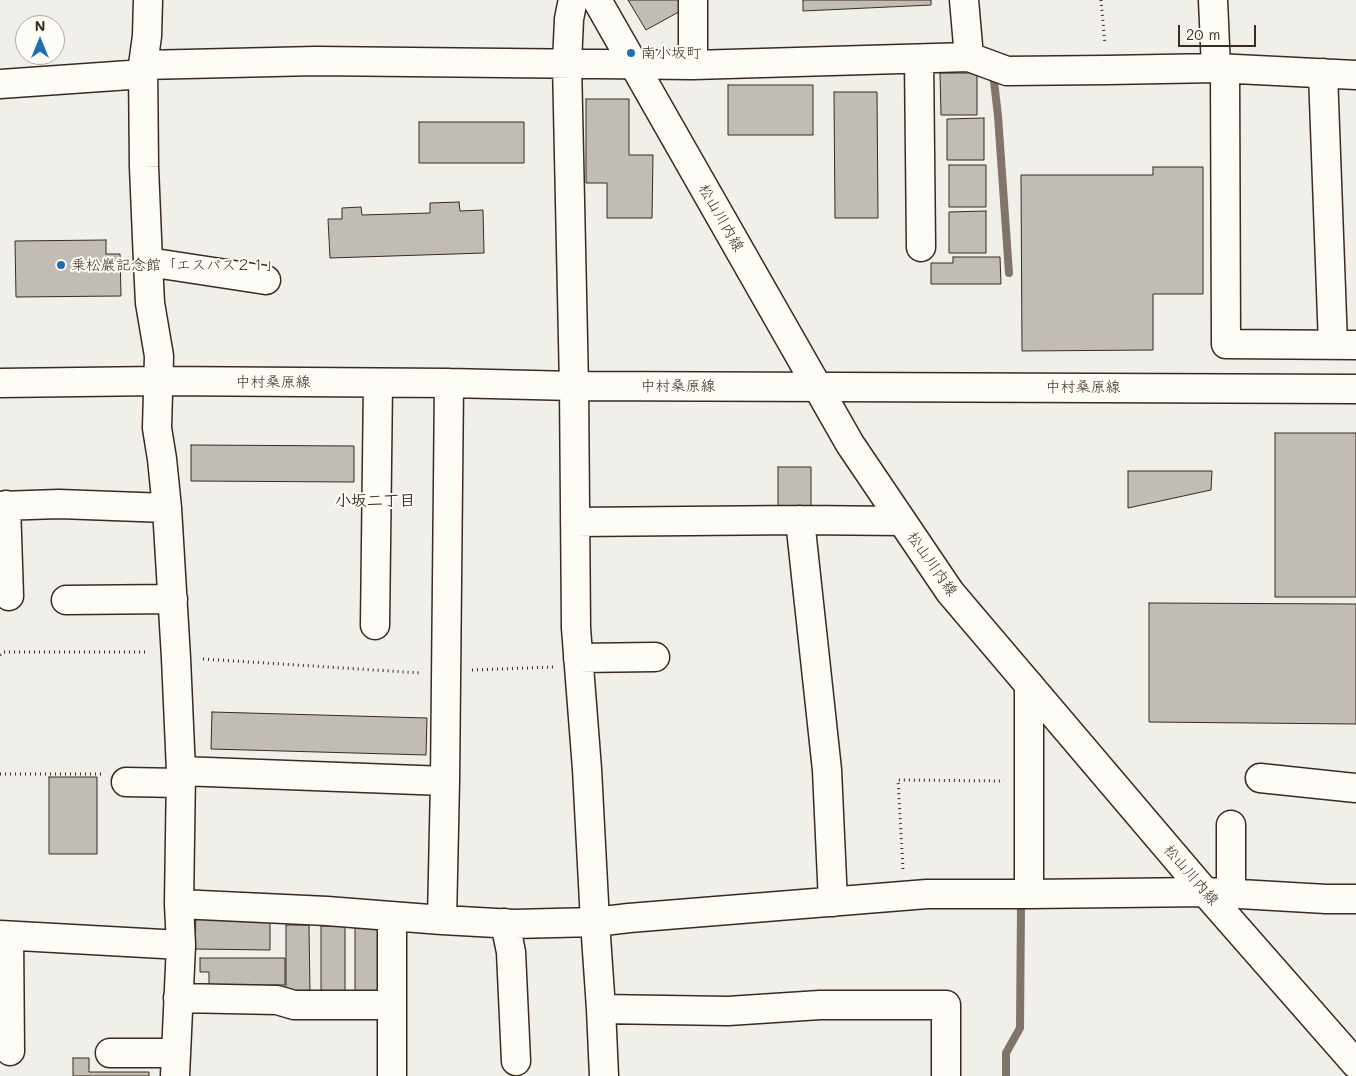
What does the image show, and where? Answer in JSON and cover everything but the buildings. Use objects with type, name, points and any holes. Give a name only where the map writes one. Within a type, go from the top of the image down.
[{"type":"street","points":[[110,1052],[176,1064],[180,945],[180,777],[173,599],[167,508],[157,428],[159,356],[150,303],[144,167],[144,70],[148,0]]},
{"type":"street","points":[[574,0],[569,19],[567,63],[574,386],[576,628],[587,769],[604,1076]]},
{"type":"street","name":"松山川内線","points":[[597,0],[850,444],[950,592],[1029,685],[1218,893],[1356,1064]]},
{"type":"street","points":[[693,0],[693,66]]},
{"type":"street","points":[[964,0],[969,57]]},
{"type":"street","points":[[1213,0],[1221,68],[1226,344],[1344,345],[1323,73]]},
{"type":"street","points":[[0,84],[144,70],[316,61],[693,66],[969,57],[1007,71],[1221,68],[1356,75]]},
{"type":"street","points":[[919,59],[921,247]]},
{"type":"street","points":[[148,262],[266,280]]},
{"type":"street","name":"中村桑原線","points":[[0,383],[158,381],[574,386],[1356,389]]},
{"type":"street","points":[[375,624],[378,383]]},
{"type":"street","points":[[442,920],[449,383]]},
{"type":"street","points":[[9,596],[3,506],[59,504],[167,508]]},
{"type":"street","points":[[800,520],[827,770],[833,902]]},
{"type":"street","points":[[575,522],[901,521]]},
{"type":"street","points":[[66,600],[173,599]]},
{"type":"street","points":[[578,662],[655,657]]},
{"type":"street","points":[[1029,685],[1029,894]]},
{"type":"street","points":[[126,782],[180,777],[445,781]]},
{"type":"street","points":[[1260,778],[1356,788]]},
{"type":"street","points":[[1218,893],[1231,825]]},
{"type":"street","points":[[180,904],[328,911],[505,923],[595,922],[927,894],[1218,893],[1356,899]]},
{"type":"street","points":[[392,916],[392,1076]]},
{"type":"street","points":[[505,923],[511,952],[508,1047]]},
{"type":"street","points":[[10,1051],[5,935],[180,945]]},
{"type":"street","points":[[178,998],[277,1000],[294,1005],[392,1005]]},
{"type":"street","points":[[601,1009],[728,1010],[820,1005],[946,1005],[946,1076]]},
{"type":"path","points":[[1101,0],[1107,70]]},
{"type":"path","points":[[0,655],[4,652],[176,655],[419,673],[578,662]]},
{"type":"path","points":[[0,774],[124,774],[126,782]]},
{"type":"path","points":[[904,896],[898,780],[1029,781]]},
{"type":"waterway","points":[[993,72],[1009,273]]},
{"type":"waterway","points":[[1006,1076],[1006,1053],[1020,1028],[1021,904]]},
{"type":"place","name":"南小坂町","points":[[631,53]]},
{"type":"place","name":"乗松巖記念館「エスパス２１」","points":[[61,265]]},
{"type":"district","name":"小坂二丁目","points":[[375,501]]}]
